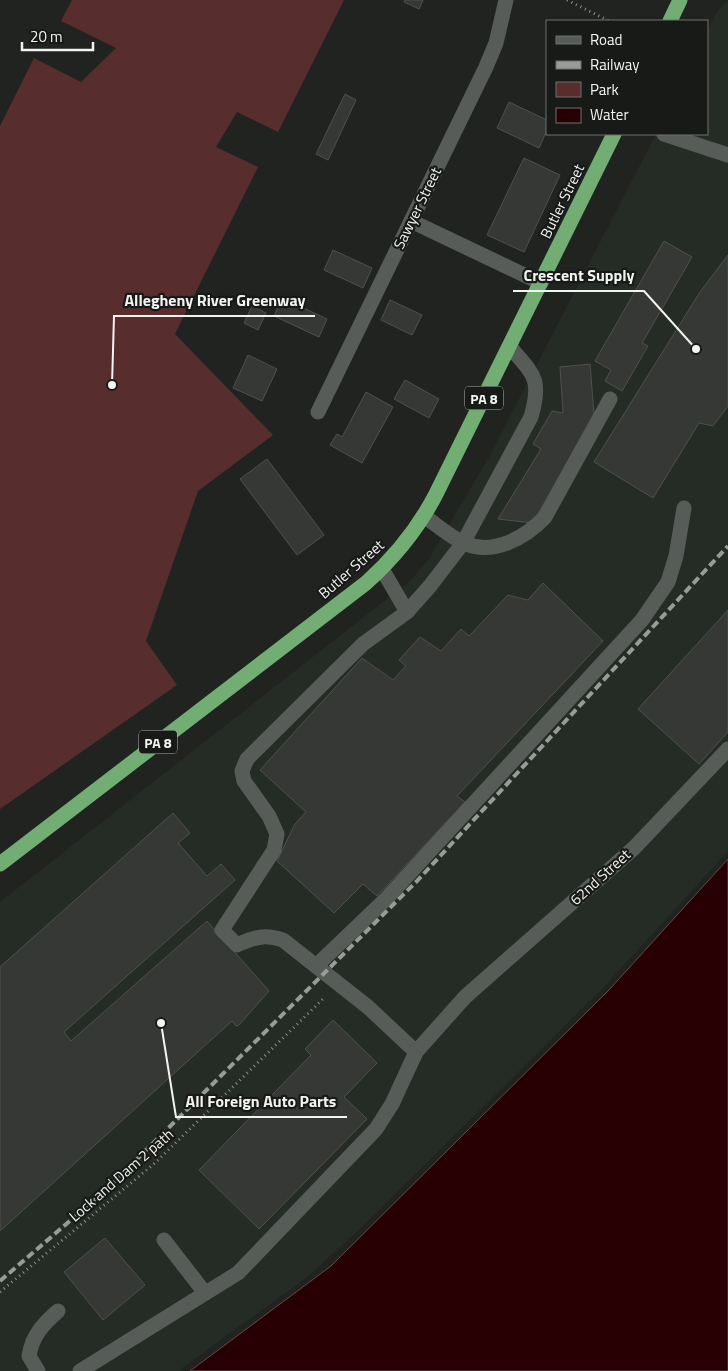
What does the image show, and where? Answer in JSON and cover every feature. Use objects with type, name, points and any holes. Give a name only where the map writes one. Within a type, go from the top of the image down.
[{"type":"highway","points":[[671,20],[680,2]]},
{"type":"highway","name":"Butler Street","points":[[3,859],[382,569],[406,542],[424,516],[614,135]]},
{"type":"street","name":"Sawyer Street","points":[[318,412],[486,67],[496,43],[506,0]]},
{"type":"street","points":[[667,135],[728,155]]},
{"type":"street","points":[[411,221],[541,283]]},
{"type":"street","points":[[416,1052],[368,1007],[283,940],[269,935],[258,936],[238,944],[222,930],[274,850],[277,834],[269,816],[244,781],[242,771],[247,759],[363,644],[407,612],[463,543],[531,417],[537,396],[536,382],[530,370],[510,346]]},
{"type":"street","points":[[424,516],[463,543],[474,546],[503,545],[531,531],[545,517],[610,399]]},
{"type":"street","points":[[316,966],[384,900],[642,620],[668,582],[676,556],[684,508]]},
{"type":"street","points":[[382,569],[407,612]]},
{"type":"street","name":"62nd Street","points":[[80,1371],[238,1273],[376,1130],[392,1104],[416,1052],[465,997],[634,848],[728,749]]},
{"type":"street","points":[[164,1240],[205,1293]]},
{"type":"street","points":[[38,1371],[29,1356],[31,1344],[42,1324],[58,1311]]},
{"type":"path","points":[[567,0],[607,20]]},
{"type":"path","name":"Lock and Dam 2 path","points":[[0,1292],[155,1163],[338,984]]},
{"type":"shaded area","points":[[728,0],[728,851],[604,987],[361,1228],[306,1278],[178,1371],[0,1371],[0,902],[411,580],[430,557],[490,455],[655,135],[708,135],[708,30],[717,12]]},
{"type":"green space","points":[[72,0],[344,0],[278,132],[237,112],[216,147],[258,167],[175,334],[273,435],[198,491],[146,641],[177,685],[0,809],[0,126],[34,58],[81,82],[116,48],[61,21]]},
{"type":"water","points":[[728,859],[728,1371],[190,1371],[331,1266],[608,991]]},
{"type":"building","points":[[405,0],[423,0],[419,9],[404,2]]},
{"type":"building","points":[[345,94],[356,100],[328,160],[316,154]]},
{"type":"building","points":[[509,102],[546,120],[546,132],[539,148],[497,128]]},
{"type":"building","points":[[524,158],[560,175],[524,252],[487,235]]},
{"type":"building","points":[[664,241],[692,257],[642,343],[648,346],[622,391],[605,381],[611,370],[595,361]]},
{"type":"building","points":[[333,250],[372,268],[363,288],[324,270]]},
{"type":"building","points":[[728,255],[728,406],[713,426],[699,423],[653,498],[594,462],[700,292]]},
{"type":"building","points":[[282,298],[327,319],[319,337],[274,316]]},
{"type":"building","points":[[390,300],[422,315],[412,335],[381,320]]},
{"type":"building","points":[[252,306],[266,313],[258,330],[244,323]]},
{"type":"building","points":[[248,355],[277,369],[262,401],[233,388]]},
{"type":"building","points":[[590,364],[594,414],[533,523],[498,519],[541,449],[533,444],[552,411],[563,413],[560,367]]},
{"type":"building","points":[[405,380],[439,399],[429,418],[394,399]]},
{"type":"building","points":[[366,392],[393,407],[362,463],[330,445],[337,434],[342,437]]},
{"type":"building","points":[[267,459],[324,535],[297,555],[240,479]]},
{"type":"building","points":[[543,583],[603,641],[457,796],[465,802],[377,896],[363,884],[334,913],[277,861],[295,824],[306,812],[260,770],[362,658],[393,680],[406,666],[399,660],[420,637],[441,651],[461,629],[469,636],[508,595],[528,600]]},
{"type":"building","points":[[728,610],[728,732],[699,764],[638,709]]},
{"type":"building","points":[[173,813],[190,833],[178,843],[207,876],[221,864],[235,880],[64,1032],[71,1041],[207,921],[269,991],[239,1025],[236,1026],[232,1021],[0,1231],[0,967]]},
{"type":"building","points":[[333,1020],[377,1063],[344,1097],[367,1119],[259,1229],[199,1170],[311,1055],[305,1049]]},
{"type":"building","points":[[105,1238],[145,1285],[103,1320],[64,1272]]},
{"type":"railway","points":[[0,1281],[107,1189],[417,881],[728,546]]},
{"type":"place","name":"Crescent Supply","points":[[696,349]]},
{"type":"place","name":"Allegheny River Greenway","points":[[112,385]]},
{"type":"place","name":"All Foreign Auto Parts","points":[[161,1023]]}]
